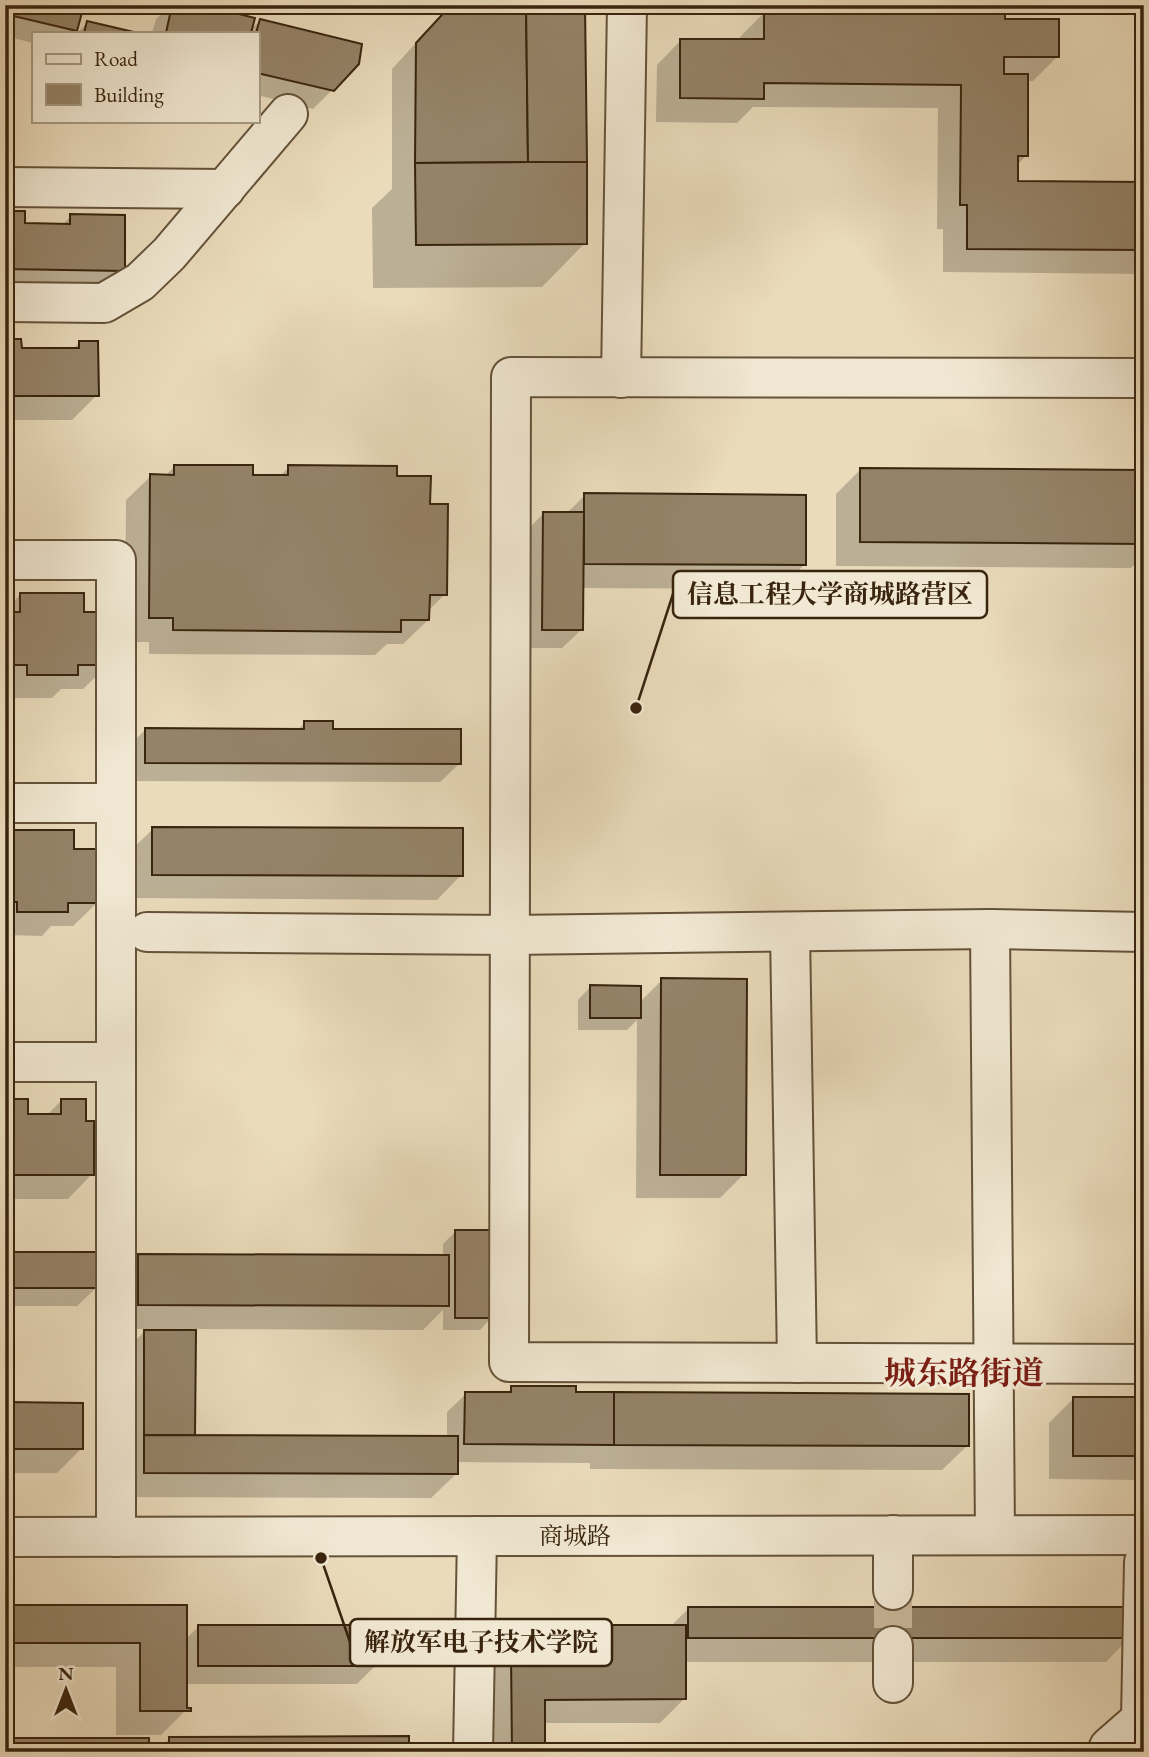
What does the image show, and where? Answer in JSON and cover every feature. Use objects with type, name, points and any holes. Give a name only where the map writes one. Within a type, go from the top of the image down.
[{"type":"street","points":[[621,378],[626,5]]},
{"type":"street","points":[[5,302],[104,303],[141,282],[169,254],[288,114]]},
{"type":"street","points":[[5,187],[225,189]]},
{"type":"street","points":[[1144,378],[511,377],[509,1362],[1144,1364]]},
{"type":"street","points":[[5,560],[116,560],[116,1537]]},
{"type":"street","points":[[5,803],[116,803]]},
{"type":"street","points":[[147,932],[510,935],[990,929],[1144,932]]},
{"type":"street","points":[[990,929],[995,1535]]},
{"type":"street","points":[[790,932],[797,1363]]},
{"type":"street","points":[[5,1062],[116,1062]]},
{"type":"street","points":[[892,1535],[893,1590]]},
{"type":"street","name":"商城路","points":[[5,1537],[1144,1535]]},
{"type":"street","points":[[473,1752],[477,1536]]},
{"type":"street","points":[[1107,1752],[1109,1747],[1141,1719],[1144,1562]]},
{"type":"building","points":[[5,5],[84,5],[77,31],[5,14]]},
{"type":"building","points":[[172,5],[203,5],[255,18],[251,32],[166,32]]},
{"type":"building","points":[[451,5],[526,5],[528,162],[415,163],[416,43]]},
{"type":"building","points":[[526,5],[585,5],[587,162],[528,162]]},
{"type":"building","points":[[764,11],[1005,12],[1005,19],[1059,19],[1059,57],[1004,57],[1004,74],[1028,74],[1028,156],[1018,156],[1018,181],[1144,182],[1144,250],[967,249],[967,205],[960,205],[961,85],[764,83],[764,99],[680,98],[680,39],[764,39]]},
{"type":"building","points":[[260,19],[362,44],[359,64],[334,91],[259,73],[259,32],[256,32]]},
{"type":"building","points":[[87,21],[134,32],[84,32]]},
{"type":"building","points":[[587,162],[587,244],[416,245],[415,163]]},
{"type":"building","points":[[5,211],[25,211],[25,223],[70,224],[70,214],[125,215],[125,271],[5,269]]},
{"type":"building","points":[[5,339],[21,339],[22,348],[79,348],[79,341],[98,341],[99,396],[5,396]]},
{"type":"building","points":[[174,465],[253,465],[253,475],[288,475],[288,465],[397,466],[397,476],[431,476],[430,504],[448,504],[447,595],[430,595],[429,620],[401,620],[401,632],[173,630],[173,618],[149,618],[150,474],[174,475]]},
{"type":"building","points":[[860,468],[1144,470],[1144,544],[860,542]]},
{"type":"building","points":[[584,493],[806,495],[806,565],[584,564]]},
{"type":"building","points":[[543,512],[584,512],[583,630],[542,630]]},
{"type":"building","points":[[20,593],[84,593],[84,612],[110,612],[110,665],[78,665],[78,675],[27,675],[27,665],[5,665],[5,612],[20,612]]},
{"type":"building","points":[[304,721],[333,721],[333,729],[461,729],[461,764],[145,763],[145,728],[304,729]]},
{"type":"building","points":[[152,827],[463,828],[463,876],[152,875]]},
{"type":"building","points":[[10,830],[74,830],[74,849],[100,849],[99,903],[68,903],[68,912],[17,912],[17,902],[5,902],[5,849],[10,849]]},
{"type":"building","points":[[661,978],[747,979],[746,1175],[660,1175]]},
{"type":"building","points":[[590,985],[641,986],[641,1018],[590,1018]]},
{"type":"building","points":[[5,1099],[28,1099],[28,1114],[61,1114],[61,1099],[86,1099],[86,1121],[94,1121],[94,1175],[5,1175]]},
{"type":"building","points":[[455,1230],[494,1230],[494,1318],[455,1318]]},
{"type":"building","points":[[5,1252],[97,1252],[97,1288],[5,1288]]},
{"type":"building","points":[[138,1254],[449,1255],[449,1306],[138,1305]]},
{"type":"building","points":[[144,1330],[196,1330],[195,1435],[144,1435]]},
{"type":"building","points":[[511,1386],[576,1386],[576,1392],[614,1392],[614,1445],[464,1444],[465,1392],[511,1392]]},
{"type":"building","points":[[614,1392],[969,1394],[969,1446],[614,1445]]},
{"type":"building","points":[[1073,1397],[1144,1397],[1144,1456],[1073,1456]]},
{"type":"building","points":[[5,1402],[83,1403],[83,1449],[5,1449]]},
{"type":"building","points":[[144,1435],[458,1436],[458,1474],[144,1473]]},
{"type":"building","points":[[5,1605],[187,1605],[187,1708],[191,1708],[191,1711],[140,1711],[140,1643],[5,1643]]},
{"type":"building","points":[[688,1607],[1132,1607],[1132,1638],[688,1638]]},
{"type":"building","points":[[198,1625],[377,1625],[377,1666],[198,1666]]},
{"type":"building","points":[[539,1625],[686,1625],[686,1699],[545,1700],[545,1752],[512,1752],[511,1654],[515,1654],[517,1641],[523,1634],[539,1630]]},
{"type":"building","points":[[409,1736],[409,1752],[169,1752],[169,1737]]},
{"type":"building","points":[[5,1738],[149,1738],[149,1752],[5,1752]]},
{"type":"tunnel","points":[[893,1590],[893,1646]]},
{"type":"place","name":"信息工程大学商城路营区","points":[[636,708]]},
{"type":"place","name":"解放军电子技术学院","points":[[321,1558]]},
{"type":"district","name":"城东路街道","points":[[964,1373]]}]
